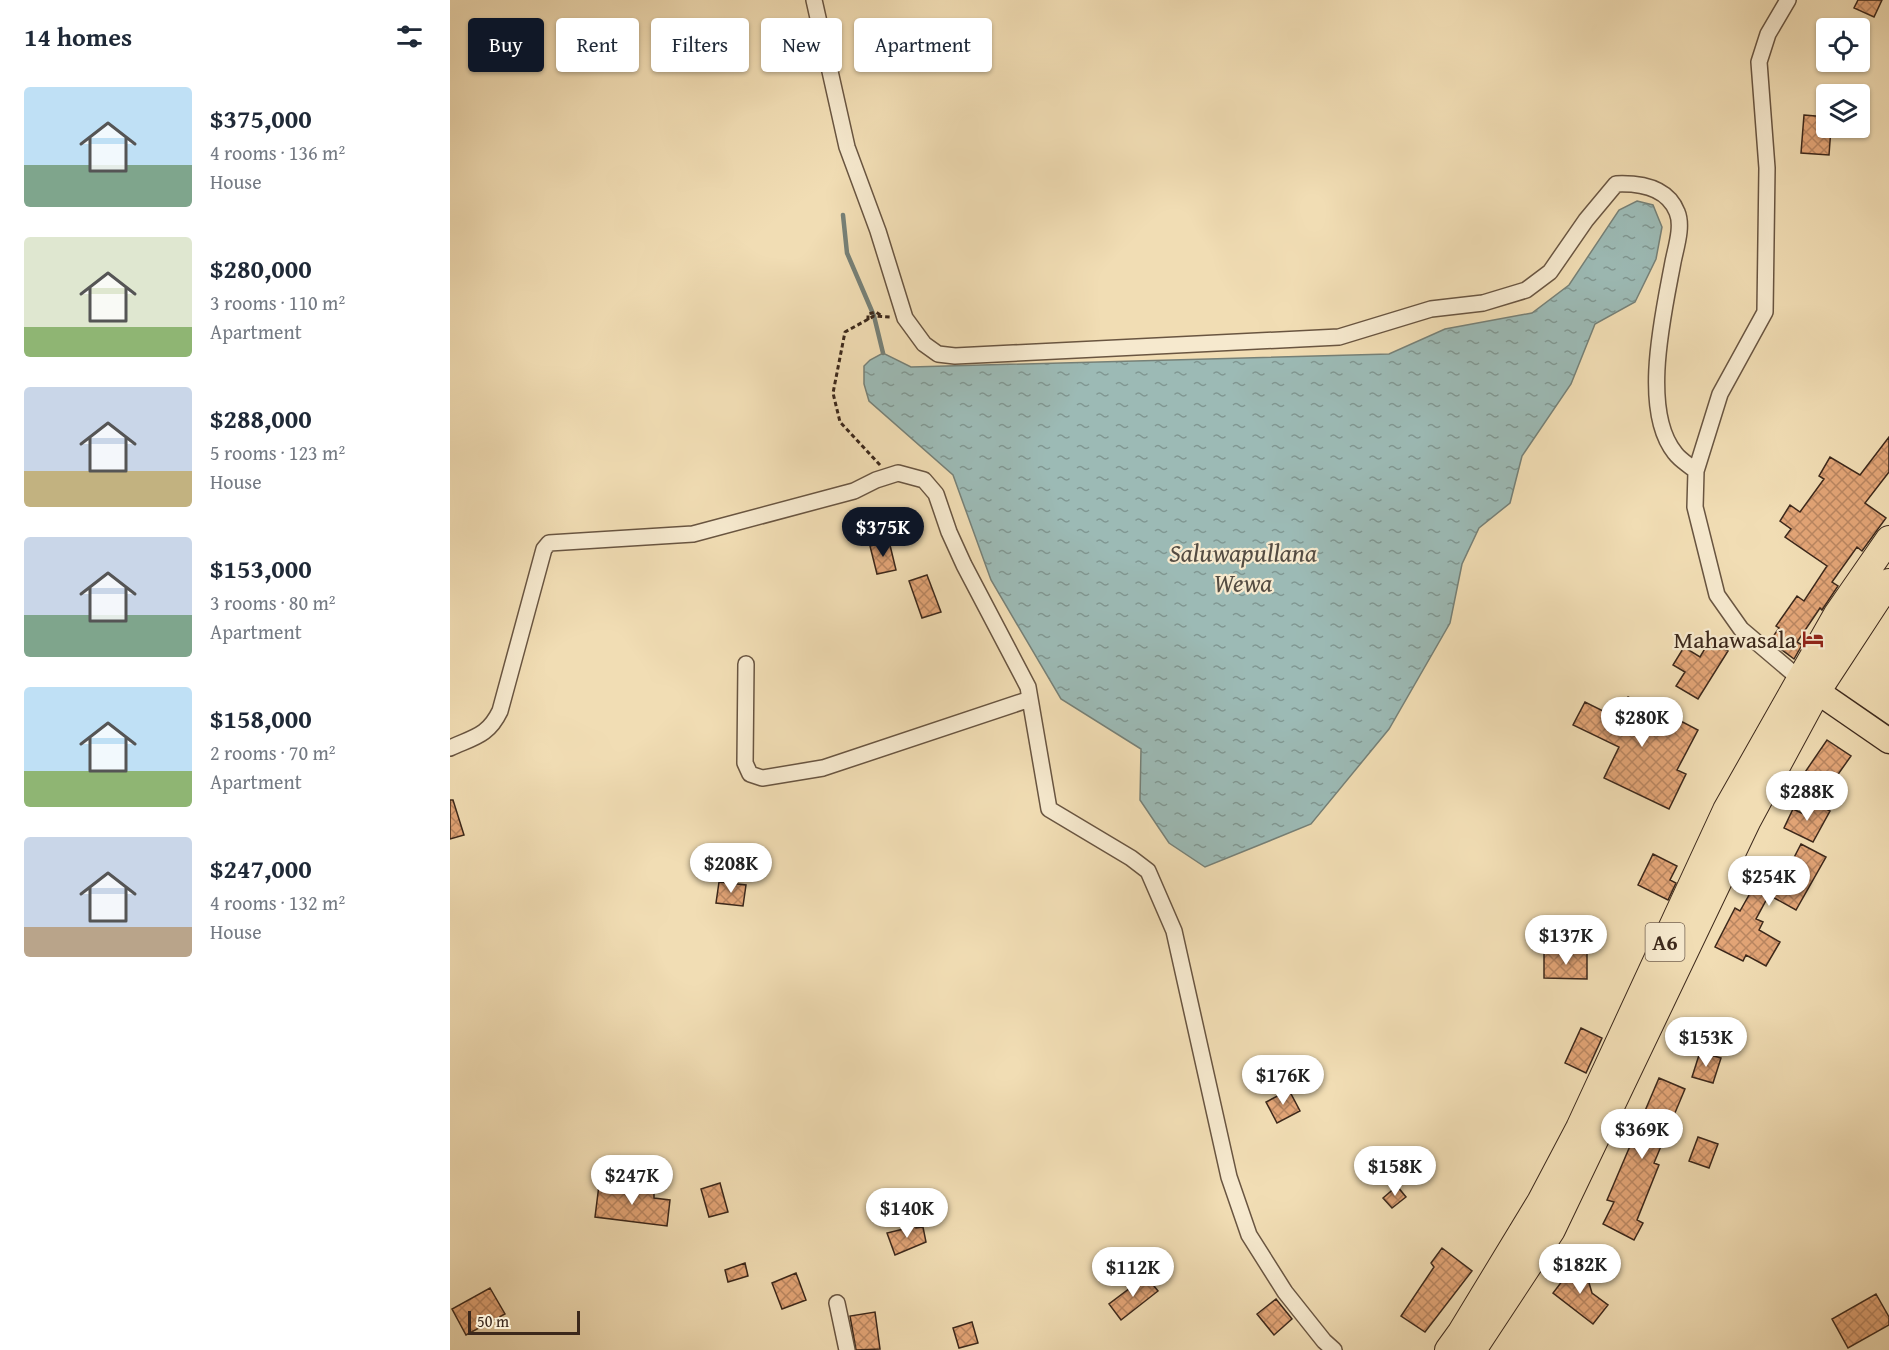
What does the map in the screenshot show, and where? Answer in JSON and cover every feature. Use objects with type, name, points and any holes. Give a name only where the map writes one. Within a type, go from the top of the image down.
[{"type":"highway","name":"A6","points":[[1473,1350],[1552,1230],[1748,820],[1837,614],[1889,539]]},
{"type":"highway","name":"A6","points":[[1448,1350],[1540,1202],[1579,1128],[1726,810],[1808,685],[1889,582]]},
{"type":"main road","points":[[1808,685],[1889,741]]},
{"type":"street","points":[[814,0],[847,147],[878,231],[905,318],[924,344],[938,354],[955,356],[1339,337],[1431,309],[1483,303],[1526,290],[1550,272],[1586,220],[1616,184],[1633,183],[1650,186],[1668,198],[1678,213],[1678,235],[1664,306],[1658,355],[1657,393],[1659,415],[1674,453],[1696,471]]},
{"type":"street","points":[[1788,0],[1768,34],[1759,62],[1767,168],[1765,312],[1720,394],[1696,471],[1695,507],[1717,595],[1741,629],[1808,685]]},
{"type":"street","points":[[450,748],[487,731],[500,711],[544,549],[549,543],[693,534],[854,491],[876,480],[898,473],[924,480],[936,494],[954,543],[1028,687],[1049,809],[1131,858],[1148,871],[1174,931],[1229,1177],[1249,1235],[1284,1292],[1334,1350]]},
{"type":"street","points":[[746,664],[745,763],[750,774],[762,778],[823,768],[1030,699]]},
{"type":"street","points":[[837,1303],[847,1350]]},
{"type":"path","points":[[898,473],[881,466],[840,422],[833,393],[845,332],[867,320],[868,314],[876,312],[883,317],[905,318]]},
{"type":"water","name":"Saluwapullana Wewa","points":[[1637,201],[1653,205],[1662,227],[1656,259],[1635,302],[1595,324],[1571,384],[1522,456],[1510,503],[1479,528],[1462,564],[1450,623],[1389,729],[1311,824],[1205,867],[1169,843],[1140,800],[1141,749],[1061,699],[991,580],[953,475],[869,401],[864,384],[864,366],[883,353],[911,367],[1389,354],[1445,329],[1532,313],[1569,285],[1619,210]]},
{"type":"building","points":[[1858,0],[1882,0],[1874,17],[1854,8]]},
{"type":"building","points":[[1804,115],[1816,116],[1816,138],[1830,138],[1829,155],[1801,153]]},
{"type":"building","points":[[1889,437],[1889,472],[1865,503],[1886,518],[1862,551],[1857,547],[1832,582],[1838,586],[1797,642],[1802,645],[1794,659],[1770,641],[1779,628],[1776,626],[1797,596],[1804,601],[1827,566],[1785,537],[1791,529],[1780,521],[1790,505],[1800,512],[1824,479],[1819,476],[1830,457],[1860,475]]},
{"type":"building","points":[[889,541],[896,570],[877,574],[870,546]]},
{"type":"building","points":[[927,575],[941,612],[922,618],[909,581]]},
{"type":"building","points":[[1710,640],[1728,651],[1698,699],[1676,686],[1685,672],[1673,665],[1684,647],[1700,657]]},
{"type":"building","points":[[1628,697],[1652,710],[1654,707],[1698,730],[1677,770],[1686,774],[1669,809],[1604,778],[1619,747],[1573,725],[1585,702],[1617,718]]},
{"type":"building","points":[[1827,740],[1851,756],[1822,797],[1799,781]]},
{"type":"building","points":[[450,800],[453,800],[464,835],[450,839]]},
{"type":"building","points":[[1815,803],[1830,811],[1813,842],[1784,828],[1793,809],[1808,816]]},
{"type":"building","points":[[1801,844],[1826,857],[1796,910],[1769,895],[1756,919],[1763,922],[1759,930],[1780,942],[1766,966],[1746,955],[1743,961],[1715,947],[1735,908],[1740,911],[1753,888],[1757,890],[1771,865],[1786,873]]},
{"type":"building","points":[[1653,854],[1677,866],[1670,880],[1676,883],[1668,900],[1638,885]]},
{"type":"building","points":[[719,882],[746,885],[743,906],[716,903]]},
{"type":"building","points":[[1544,953],[1587,953],[1587,979],[1544,978]]},
{"type":"building","points":[[1581,1028],[1602,1038],[1586,1073],[1565,1063]]},
{"type":"building","points":[[1700,1052],[1721,1058],[1713,1083],[1692,1077]]},
{"type":"building","points":[[1659,1078],[1685,1089],[1654,1163],[1659,1165],[1637,1220],[1643,1223],[1634,1240],[1603,1224],[1614,1202],[1607,1200]]},
{"type":"building","points":[[1289,1090],[1300,1111],[1277,1123],[1266,1102]]},
{"type":"building","points":[[1698,1137],[1718,1144],[1709,1168],[1689,1161]]},
{"type":"building","points":[[720,1183],[728,1212],[709,1217],[701,1189]]},
{"type":"building","points":[[599,1185],[654,1191],[654,1198],[670,1200],[667,1226],[595,1217]]},
{"type":"building","points":[[1397,1186],[1406,1197],[1392,1208],[1383,1198]]},
{"type":"building","points":[[916,1226],[916,1228],[923,1227],[926,1242],[895,1255],[887,1233]]},
{"type":"building","points":[[1442,1248],[1472,1271],[1425,1332],[1401,1316],[1434,1267],[1431,1263]]},
{"type":"building","points":[[745,1263],[748,1276],[728,1282],[725,1270]]},
{"type":"building","points":[[1576,1263],[1585,1269],[1592,1293],[1608,1305],[1593,1324],[1553,1293]]},
{"type":"building","points":[[796,1273],[806,1300],[782,1309],[772,1283]]},
{"type":"building","points":[[1146,1276],[1158,1291],[1121,1320],[1109,1304]]},
{"type":"building","points":[[490,1288],[505,1314],[466,1335],[452,1309]]},
{"type":"building","points":[[1876,1294],[1889,1317],[1889,1325],[1848,1348],[1832,1319]]},
{"type":"building","points":[[1276,1299],[1292,1319],[1274,1335],[1257,1314]]},
{"type":"building","points":[[875,1312],[880,1349],[856,1350],[850,1316]]},
{"type":"building","points":[[972,1322],[978,1343],[959,1348],[953,1328]]},
{"type":"waterway","points":[[843,215],[847,253],[874,316],[883,353]]},
{"type":"place","name":"Mahawasala","points":[[1813,639]]}]
